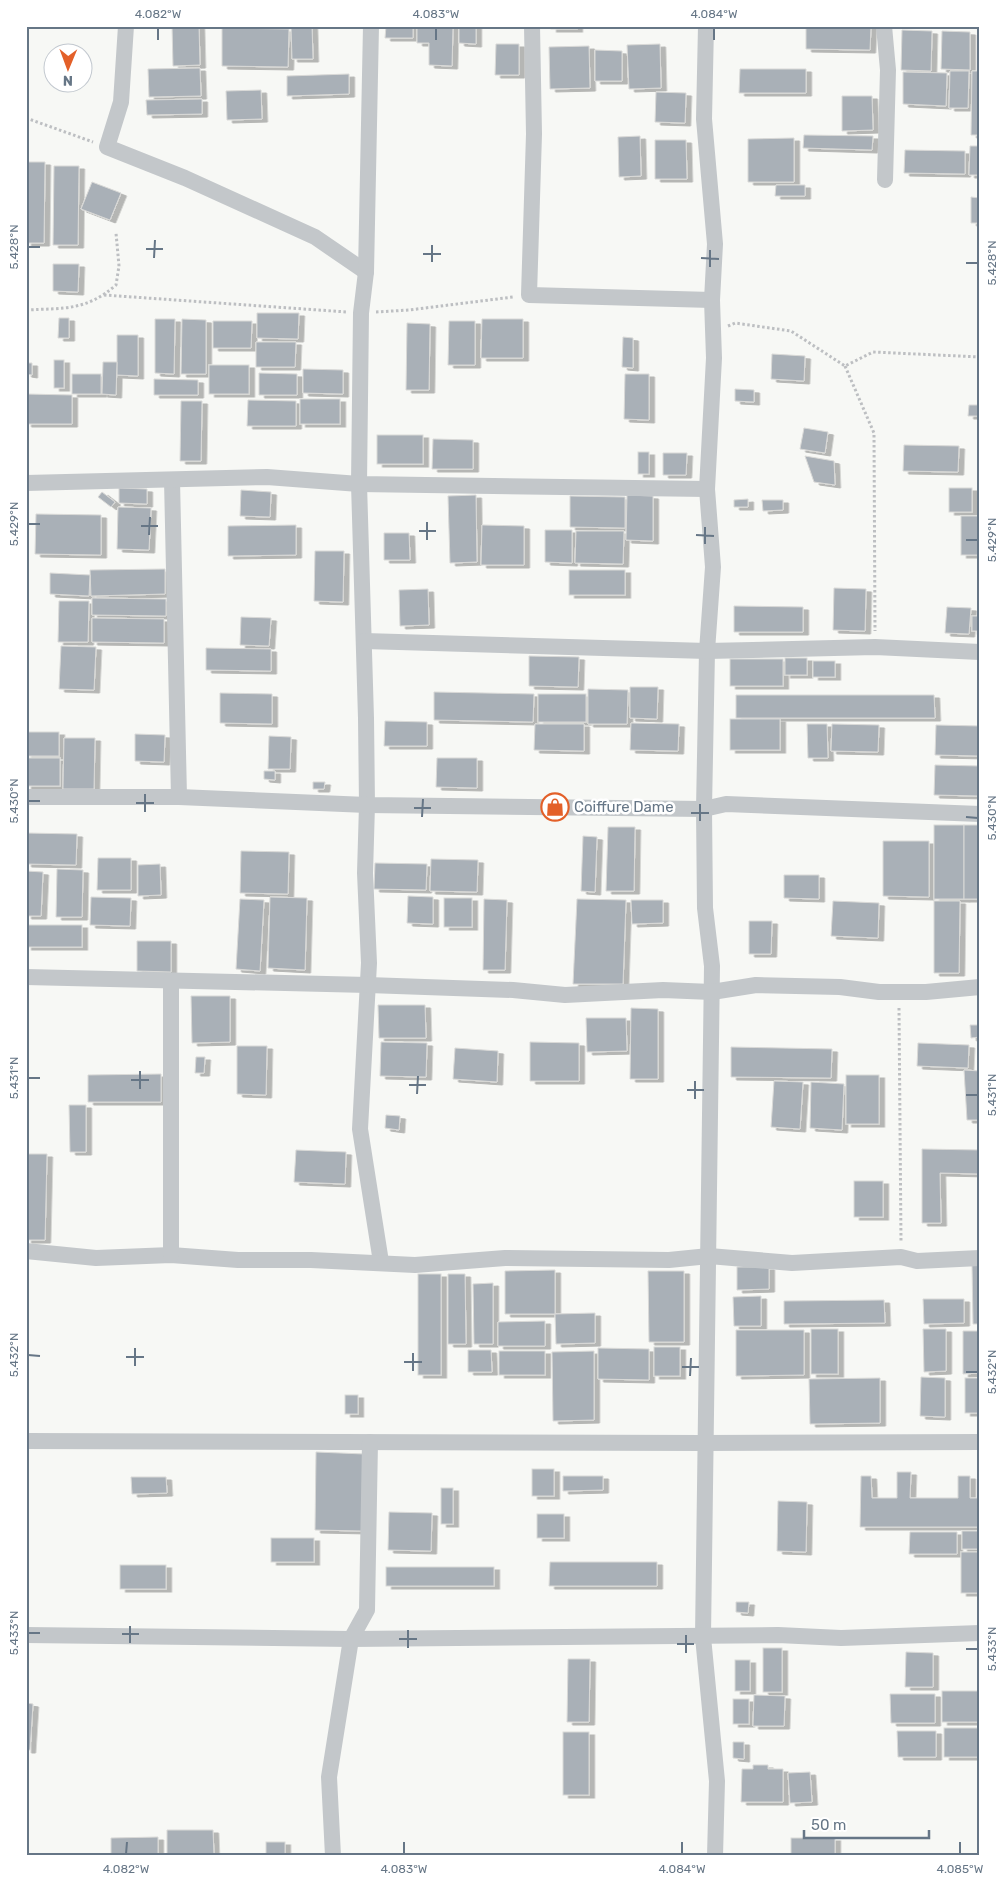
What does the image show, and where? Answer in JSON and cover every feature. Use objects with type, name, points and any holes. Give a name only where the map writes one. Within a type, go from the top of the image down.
[{"type":"street","points":[[126,26],[121,102],[107,147],[185,178],[316,237],[366,272]]},
{"type":"street","points":[[371,26],[366,272],[361,313],[359,484],[367,805],[365,873],[368,985],[360,1129],[382,1262]]},
{"type":"street","points":[[532,26],[534,134],[529,295],[712,300]]},
{"type":"street","points":[[706,26],[704,119],[715,244],[708,489],[713,567],[707,651],[704,809],[705,908],[712,966],[712,992],[703,1637],[717,1781],[715,1856]]},
{"type":"street","points":[[884,26],[888,70],[885,180]]},
{"type":"street","points":[[26,483],[267,477],[359,484],[708,489]]},
{"type":"street","points":[[172,480],[179,797]]},
{"type":"street","points":[[364,641],[707,651],[875,647],[980,652]]},
{"type":"street","points":[[26,797],[179,797],[367,805],[704,809],[726,804],[980,814]]},
{"type":"street","points":[[26,977],[368,985],[513,990],[565,995],[663,990],[712,992],[756,985],[840,987],[898,992],[980,987]]},
{"type":"street","points":[[170,1255],[171,981]]},
{"type":"street","points":[[26,1252],[96,1258],[170,1255],[238,1260],[382,1262],[415,1265],[505,1258],[669,1260],[709,1256],[792,1263],[901,1257],[917,1261],[980,1258]]},
{"type":"street","points":[[26,1441],[980,1442]]},
{"type":"street","points":[[333,1856],[329,1777],[351,1639],[367,1610],[370,1442]]},
{"type":"street","points":[[26,1635],[351,1639],[778,1635],[850,1638],[980,1633]]},
{"type":"path","points":[[26,118],[107,147]]},
{"type":"path","points":[[26,310],[79,307],[104,295],[116,285],[119,266],[116,233]]},
{"type":"path","points":[[104,295],[361,313],[409,310],[529,295]]},
{"type":"path","points":[[713,335],[735,323],[791,331],[845,366],[874,433],[875,647]]},
{"type":"path","points":[[845,366],[873,352],[980,357]]},
{"type":"path","points":[[898,992],[901,1257]]},
{"type":"building","points":[[172,26],[199,26],[200,65],[173,66]]},
{"type":"building","points":[[291,26],[312,26],[313,59],[292,59]]},
{"type":"building","points":[[386,26],[413,26],[413,38],[385,38]]},
{"type":"building","points":[[417,26],[453,26],[452,66],[429,65],[429,43],[417,43]]},
{"type":"building","points":[[459,26],[476,26],[476,44],[459,43]]},
{"type":"building","points":[[551,26],[577,26],[577,29],[551,29]]},
{"type":"building","points":[[806,26],[871,26],[870,50],[806,49]]},
{"type":"building","points":[[222,28],[289,29],[288,67],[222,66]]},
{"type":"building","points":[[902,30],[932,31],[931,71],[901,70]]},
{"type":"building","points":[[942,31],[970,32],[970,70],[941,69]]},
{"type":"building","points":[[496,44],[519,44],[519,75],[495,75]]},
{"type":"building","points":[[660,44],[661,88],[629,89],[627,45]]},
{"type":"building","points":[[589,46],[590,88],[550,89],[549,47]]},
{"type":"building","points":[[595,50],[622,51],[622,81],[595,81]]},
{"type":"building","points":[[200,68],[201,96],[149,97],[148,69]]},
{"type":"building","points":[[740,69],[806,69],[806,93],[739,93]]},
{"type":"building","points":[[950,71],[969,71],[968,108],[949,108]]},
{"type":"building","points":[[972,71],[980,71],[980,135],[971,135]]},
{"type":"building","points":[[903,72],[947,73],[946,106],[903,104]]},
{"type":"building","points":[[349,74],[349,94],[287,96],[287,76]]},
{"type":"building","points":[[261,90],[262,119],[227,120],[226,91]]},
{"type":"building","points":[[656,92],[686,93],[685,123],[655,122]]},
{"type":"building","points":[[842,96],[872,96],[873,130],[842,131]]},
{"type":"building","points":[[202,99],[202,114],[147,115],[146,100]]},
{"type":"building","points":[[804,135],[873,136],[872,150],[803,148]]},
{"type":"building","points":[[640,136],[641,176],[619,177],[618,137]]},
{"type":"building","points":[[794,138],[794,182],[748,182],[748,139]]},
{"type":"building","points":[[655,140],[686,140],[687,179],[655,179]]},
{"type":"building","points":[[970,146],[980,146],[980,175],[969,175]]},
{"type":"building","points":[[905,150],[965,151],[965,174],[904,173]]},
{"type":"building","points":[[26,162],[45,162],[44,243],[26,243]]},
{"type":"building","points":[[54,166],[79,166],[78,245],[53,245]]},
{"type":"building","points":[[92,182],[121,193],[110,220],[81,209]]},
{"type":"building","points":[[776,185],[805,185],[805,196],[775,196]]},
{"type":"building","points":[[971,197],[980,198],[980,223],[971,223]]},
{"type":"building","points":[[53,264],[79,264],[78,292],[53,291]]},
{"type":"building","points":[[257,313],[299,313],[298,339],[257,338]]},
{"type":"building","points":[[59,318],[69,318],[69,338],[58,338]]},
{"type":"building","points":[[155,319],[175,319],[174,374],[155,373]]},
{"type":"building","points":[[182,319],[206,320],[206,374],[181,374]]},
{"type":"building","points":[[482,319],[523,319],[523,358],[481,358]]},
{"type":"building","points":[[213,321],[252,321],[251,348],[213,348]]},
{"type":"building","points":[[449,321],[475,321],[475,365],[448,365]]},
{"type":"building","points":[[407,323],[430,324],[429,390],[406,390]]},
{"type":"building","points":[[117,335],[138,335],[138,376],[117,375]]},
{"type":"building","points":[[623,337],[633,338],[633,368],[622,367]]},
{"type":"building","points":[[256,342],[296,342],[295,367],[256,367]]},
{"type":"building","points":[[772,354],[805,356],[804,381],[771,379]]},
{"type":"building","points":[[54,360],[64,360],[64,388],[54,388]]},
{"type":"building","points":[[103,362],[117,362],[116,395],[102,394]]},
{"type":"building","points":[[26,363],[32,363],[32,375],[26,374]]},
{"type":"building","points":[[209,365],[249,365],[249,394],[209,394]]},
{"type":"building","points":[[303,369],[343,370],[343,394],[303,393]]},
{"type":"building","points":[[259,373],[297,374],[297,395],[259,395]]},
{"type":"building","points":[[72,374],[101,374],[101,394],[72,394]]},
{"type":"building","points":[[625,374],[649,374],[649,420],[624,419]]},
{"type":"building","points":[[154,379],[198,380],[198,395],[154,395]]},
{"type":"building","points":[[735,389],[754,390],[754,402],[735,401]]},
{"type":"building","points":[[26,394],[72,395],[72,424],[26,424]]},
{"type":"building","points":[[300,399],[340,399],[340,424],[300,424]]},
{"type":"building","points":[[248,400],[296,401],[296,426],[247,426]]},
{"type":"building","points":[[181,401],[202,401],[201,461],[180,461]]},
{"type":"building","points":[[969,405],[980,405],[980,416],[968,416]]},
{"type":"building","points":[[804,428],[828,432],[825,453],[800,449]]},
{"type":"building","points":[[377,435],[423,435],[423,464],[377,464]]},
{"type":"building","points":[[433,439],[473,440],[473,469],[432,469]]},
{"type":"building","points":[[904,445],[959,446],[958,472],[903,471]]},
{"type":"building","points":[[638,452],[649,452],[649,474],[638,474]]},
{"type":"building","points":[[663,453],[687,453],[686,475],[663,475]]},
{"type":"building","points":[[805,456],[834,461],[835,485],[814,482]]},
{"type":"building","points":[[119,488],[147,489],[147,504],[119,503]]},
{"type":"building","points":[[949,488],[972,488],[972,512],[949,512]]},
{"type":"building","points":[[241,490],[271,492],[270,517],[240,516]]},
{"type":"building","points":[[102,492],[115,502],[111,507],[98,497]]},
{"type":"building","points":[[476,495],[477,562],[450,563],[448,496]]},
{"type":"building","points":[[627,495],[653,496],[653,541],[626,540]]},
{"type":"building","points":[[570,496],[625,497],[625,528],[570,527]]},
{"type":"building","points":[[748,499],[748,507],[734,507],[734,500]]},
{"type":"building","points":[[762,500],[783,500],[783,510],[763,511]]},
{"type":"building","points":[[118,507],[151,508],[149,550],[117,549]]},
{"type":"building","points":[[36,514],[101,515],[101,555],[35,554]]},
{"type":"building","points":[[961,516],[980,516],[980,555],[961,555]]},
{"type":"building","points":[[296,525],[296,555],[228,556],[228,526]]},
{"type":"building","points":[[482,525],[524,526],[524,565],[481,565]]},
{"type":"building","points":[[545,530],[572,530],[572,563],[545,562]]},
{"type":"building","points":[[576,531],[624,531],[623,564],[575,563]]},
{"type":"building","points":[[384,533],[409,533],[410,560],[384,560]]},
{"type":"building","points":[[315,551],[344,551],[343,602],[314,601]]},
{"type":"building","points":[[165,569],[165,594],[91,596],[90,570]]},
{"type":"building","points":[[569,570],[625,570],[625,595],[569,595]]},
{"type":"building","points":[[50,573],[90,575],[89,596],[50,594]]},
{"type":"building","points":[[834,588],[866,589],[865,631],[833,630]]},
{"type":"building","points":[[428,589],[429,625],[400,626],[399,590]]},
{"type":"building","points":[[92,598],[166,599],[166,616],[92,615]]},
{"type":"building","points":[[59,601],[89,601],[88,642],[58,642]]},
{"type":"building","points":[[734,606],[803,607],[803,632],[734,632]]},
{"type":"building","points":[[947,607],[971,608],[969,634],[945,633]]},
{"type":"building","points":[[972,616],[980,616],[980,631],[972,631]]},
{"type":"building","points":[[241,617],[271,618],[269,646],[240,645]]},
{"type":"building","points":[[92,618],[164,619],[164,643],[92,642]]},
{"type":"building","points":[[61,646],[96,647],[94,690],[59,689]]},
{"type":"building","points":[[206,648],[271,649],[271,671],[206,670]]},
{"type":"building","points":[[529,656],[579,657],[578,687],[529,686]]},
{"type":"building","points":[[785,658],[807,658],[807,675],[785,675]]},
{"type":"building","points":[[730,659],[783,659],[783,686],[730,686]]},
{"type":"building","points":[[813,661],[835,661],[835,677],[813,677]]},
{"type":"building","points":[[630,687],[658,687],[657,719],[630,718]]},
{"type":"building","points":[[588,689],[628,690],[627,724],[588,724]]},
{"type":"building","points":[[434,692],[534,694],[533,722],[434,720]]},
{"type":"building","points":[[220,693],[272,694],[272,724],[220,723]]},
{"type":"building","points":[[538,694],[586,694],[586,722],[538,722]]},
{"type":"building","points":[[736,695],[934,695],[935,718],[736,718]]},
{"type":"building","points":[[730,719],[780,719],[780,750],[730,750]]},
{"type":"building","points":[[385,721],[427,722],[427,746],[384,746]]},
{"type":"building","points":[[631,723],[679,724],[678,751],[630,750]]},
{"type":"building","points":[[535,724],[584,724],[584,751],[534,750]]},
{"type":"building","points":[[807,724],[827,724],[828,758],[808,758]]},
{"type":"building","points":[[832,724],[879,725],[878,752],[831,751]]},
{"type":"building","points":[[936,725],[980,726],[980,756],[935,755]]},
{"type":"building","points":[[26,732],[59,732],[59,756],[26,756]]},
{"type":"building","points":[[135,734],[165,735],[164,762],[135,761]]},
{"type":"building","points":[[269,736],[291,737],[290,769],[268,769]]},
{"type":"building","points":[[64,738],[95,738],[94,789],[63,789]]},
{"type":"building","points":[[26,758],[60,758],[60,786],[26,786]]},
{"type":"building","points":[[437,758],[477,758],[477,788],[436,787]]},
{"type":"building","points":[[935,765],[980,766],[980,796],[934,795]]},
{"type":"building","points":[[264,771],[275,771],[275,780],[264,779]]},
{"type":"building","points":[[313,782],[325,782],[324,789],[313,789]]},
{"type":"building","points":[[934,825],[964,825],[964,899],[934,899]]},
{"type":"building","points":[[964,825],[980,825],[980,899],[964,899]]},
{"type":"building","points":[[608,827],[635,827],[634,891],[606,891]]},
{"type":"building","points":[[26,833],[77,834],[76,865],[26,864]]},
{"type":"building","points":[[583,836],[597,837],[595,892],[581,891]]},
{"type":"building","points":[[883,841],[929,841],[929,897],[883,896]]},
{"type":"building","points":[[241,851],[289,852],[288,894],[240,893]]},
{"type":"building","points":[[98,858],[131,858],[131,890],[97,890]]},
{"type":"building","points":[[431,859],[478,860],[477,892],[430,891]]},
{"type":"building","points":[[375,863],[427,864],[426,890],[374,889]]},
{"type":"building","points":[[160,864],[161,895],[138,896],[138,865]]},
{"type":"building","points":[[57,869],[83,870],[82,917],[56,917]]},
{"type":"building","points":[[26,871],[43,872],[41,916],[26,916]]},
{"type":"building","points":[[784,875],[819,875],[819,899],[784,898]]},
{"type":"building","points":[[408,896],[433,897],[433,924],[407,923]]},
{"type":"building","points":[[91,897],[131,898],[130,926],[90,925]]},
{"type":"building","points":[[270,897],[307,898],[305,970],[268,968]]},
{"type":"building","points":[[444,898],[472,898],[472,927],[444,927]]},
{"type":"building","points":[[240,899],[264,900],[260,971],[236,969]]},
{"type":"building","points":[[484,899],[507,900],[505,970],[483,970]]},
{"type":"building","points":[[577,899],[626,900],[623,984],[573,984]]},
{"type":"building","points":[[631,900],[663,900],[663,923],[632,924]]},
{"type":"building","points":[[833,901],[879,903],[878,938],[831,936]]},
{"type":"building","points":[[934,901],[960,901],[959,973],[934,973]]},
{"type":"building","points":[[749,921],[772,921],[771,954],[749,954]]},
{"type":"building","points":[[26,925],[82,925],[82,947],[26,947]]},
{"type":"building","points":[[137,941],[171,941],[171,972],[137,971]]},
{"type":"building","points":[[191,996],[230,996],[230,1042],[192,1043]]},
{"type":"building","points":[[378,1005],[425,1005],[426,1038],[379,1038]]},
{"type":"building","points":[[631,1008],[658,1009],[658,1079],[630,1079]]},
{"type":"building","points":[[586,1018],[626,1018],[627,1051],[587,1052]]},
{"type":"building","points":[[970,1025],[980,1025],[980,1037],[971,1038]]},
{"type":"building","points":[[381,1042],[427,1043],[426,1077],[380,1076]]},
{"type":"building","points":[[530,1042],[579,1043],[579,1081],[530,1081]]},
{"type":"building","points":[[918,1043],[969,1045],[968,1068],[917,1066]]},
{"type":"building","points":[[237,1046],[267,1046],[266,1095],[237,1094]]},
{"type":"building","points":[[731,1047],[832,1049],[831,1078],[731,1077]]},
{"type":"building","points":[[455,1048],[498,1051],[497,1082],[453,1079]]},
{"type":"building","points":[[196,1057],[205,1057],[204,1073],[195,1073]]},
{"type":"building","points":[[964,1070],[980,1071],[980,1120],[967,1120]]},
{"type":"building","points":[[161,1074],[161,1102],[88,1102],[88,1075]]},
{"type":"building","points":[[846,1075],[879,1075],[879,1124],[846,1124]]},
{"type":"building","points":[[774,1081],[803,1082],[800,1129],[771,1127]]},
{"type":"building","points":[[811,1082],[844,1084],[842,1130],[810,1128]]},
{"type":"building","points":[[69,1105],[86,1105],[86,1152],[70,1152]]},
{"type":"building","points":[[386,1115],[400,1116],[399,1130],[385,1128]]},
{"type":"building","points":[[922,1149],[980,1150],[980,1174],[940,1173],[941,1223],[922,1223]]},
{"type":"building","points":[[296,1150],[346,1152],[345,1184],[294,1182]]},
{"type":"building","points":[[26,1154],[47,1154],[45,1240],[26,1240]]},
{"type":"building","points":[[854,1181],[883,1181],[883,1217],[854,1217]]},
{"type":"building","points":[[972,1265],[980,1265],[980,1324],[973,1324]]},
{"type":"building","points":[[737,1267],[769,1267],[769,1289],[737,1290]]},
{"type":"building","points":[[555,1270],[555,1314],[505,1314],[505,1271]]},
{"type":"building","points":[[648,1271],[684,1271],[684,1342],[649,1342]]},
{"type":"building","points":[[418,1274],[441,1274],[441,1375],[418,1375]]},
{"type":"building","points":[[448,1274],[465,1274],[466,1344],[448,1344]]},
{"type":"building","points":[[493,1283],[493,1344],[474,1344],[473,1284]]},
{"type":"building","points":[[761,1296],[761,1326],[734,1326],[733,1297]]},
{"type":"building","points":[[923,1299],[964,1299],[964,1323],[924,1324]]},
{"type":"building","points":[[884,1300],[885,1323],[784,1324],[784,1301]]},
{"type":"building","points":[[595,1313],[595,1343],[556,1344],[555,1314]]},
{"type":"building","points":[[545,1321],[545,1346],[498,1346],[498,1322]]},
{"type":"building","points":[[811,1329],[838,1329],[838,1374],[811,1374]]},
{"type":"building","points":[[923,1329],[946,1329],[946,1371],[924,1372]]},
{"type":"building","points":[[736,1330],[804,1330],[804,1375],[736,1376]]},
{"type":"building","points":[[963,1331],[980,1331],[980,1373],[963,1374]]},
{"type":"building","points":[[654,1347],[680,1347],[680,1376],[654,1376]]},
{"type":"building","points":[[598,1348],[649,1349],[649,1380],[598,1379]]},
{"type":"building","points":[[468,1350],[491,1350],[492,1372],[468,1372]]},
{"type":"building","points":[[499,1351],[545,1351],[545,1375],[499,1375]]},
{"type":"building","points":[[594,1351],[594,1420],[553,1421],[552,1352]]},
{"type":"building","points":[[921,1377],[945,1378],[945,1417],[920,1416]]},
{"type":"building","points":[[880,1378],[880,1423],[810,1424],[809,1379]]},
{"type":"building","points":[[965,1378],[980,1378],[980,1413],[965,1413]]},
{"type":"building","points":[[345,1395],[358,1395],[358,1414],[345,1414]]},
{"type":"building","points":[[316,1452],[364,1454],[362,1531],[315,1530]]},
{"type":"building","points":[[532,1469],[554,1469],[554,1496],[532,1496]]},
{"type":"building","points":[[897,1472],[911,1472],[910,1498],[958,1498],[958,1476],[970,1476],[970,1498],[980,1498],[980,1527],[860,1527],[861,1476],[871,1476],[872,1498],[897,1498]]},
{"type":"building","points":[[563,1476],[603,1476],[603,1490],[563,1491]]},
{"type":"building","points":[[131,1477],[166,1477],[167,1493],[132,1494]]},
{"type":"building","points":[[441,1488],[453,1488],[453,1524],[441,1524]]},
{"type":"building","points":[[778,1501],[807,1502],[806,1552],[777,1551]]},
{"type":"building","points":[[389,1512],[432,1513],[431,1551],[388,1550]]},
{"type":"building","points":[[537,1514],[564,1514],[564,1538],[537,1538]]},
{"type":"building","points":[[962,1531],[980,1531],[980,1549],[962,1549]]},
{"type":"building","points":[[910,1532],[957,1532],[957,1554],[909,1554]]},
{"type":"building","points":[[271,1538],[314,1538],[314,1562],[271,1562]]},
{"type":"building","points":[[961,1552],[980,1552],[980,1593],[961,1593]]},
{"type":"building","points":[[550,1562],[657,1562],[657,1586],[549,1586]]},
{"type":"building","points":[[120,1565],[166,1565],[166,1589],[120,1589]]},
{"type":"building","points":[[386,1567],[494,1567],[494,1586],[386,1586]]},
{"type":"building","points":[[736,1602],[749,1602],[748,1613],[736,1612]]},
{"type":"building","points":[[763,1648],[782,1648],[782,1692],[763,1692]]},
{"type":"building","points":[[906,1652],[933,1653],[933,1687],[905,1687]]},
{"type":"building","points":[[568,1659],[590,1659],[589,1722],[567,1722]]},
{"type":"building","points":[[735,1660],[750,1660],[750,1691],[735,1691]]},
{"type":"building","points":[[942,1691],[980,1691],[980,1722],[942,1722]]},
{"type":"building","points":[[890,1694],[935,1694],[935,1723],[891,1723]]},
{"type":"building","points":[[754,1695],[785,1696],[784,1726],[753,1726]]},
{"type":"building","points":[[733,1699],[749,1699],[749,1724],[733,1724]]},
{"type":"building","points":[[26,1703],[33,1704],[30,1750],[26,1750]]},
{"type":"building","points":[[944,1728],[980,1728],[980,1757],[944,1757]]},
{"type":"building","points":[[897,1731],[936,1731],[936,1757],[898,1757]]},
{"type":"building","points":[[563,1732],[589,1732],[589,1795],[563,1795]]},
{"type":"building","points":[[733,1742],[744,1742],[744,1759],[733,1758]]},
{"type":"building","points":[[753,1765],[768,1765],[768,1769],[783,1769],[783,1802],[741,1802],[742,1769],[753,1769]]},
{"type":"building","points":[[810,1772],[812,1802],[790,1803],[788,1773]]},
{"type":"building","points":[[167,1830],[213,1830],[214,1856],[167,1856]]},
{"type":"building","points":[[158,1837],[158,1856],[111,1856],[111,1838]]},
{"type":"building","points":[[791,1838],[835,1838],[835,1856],[791,1856]]},
{"type":"building","points":[[266,1842],[285,1842],[285,1856],[266,1856]]},
{"type":"place","name":"Coiffure Dame","points":[[555,807]]}]
